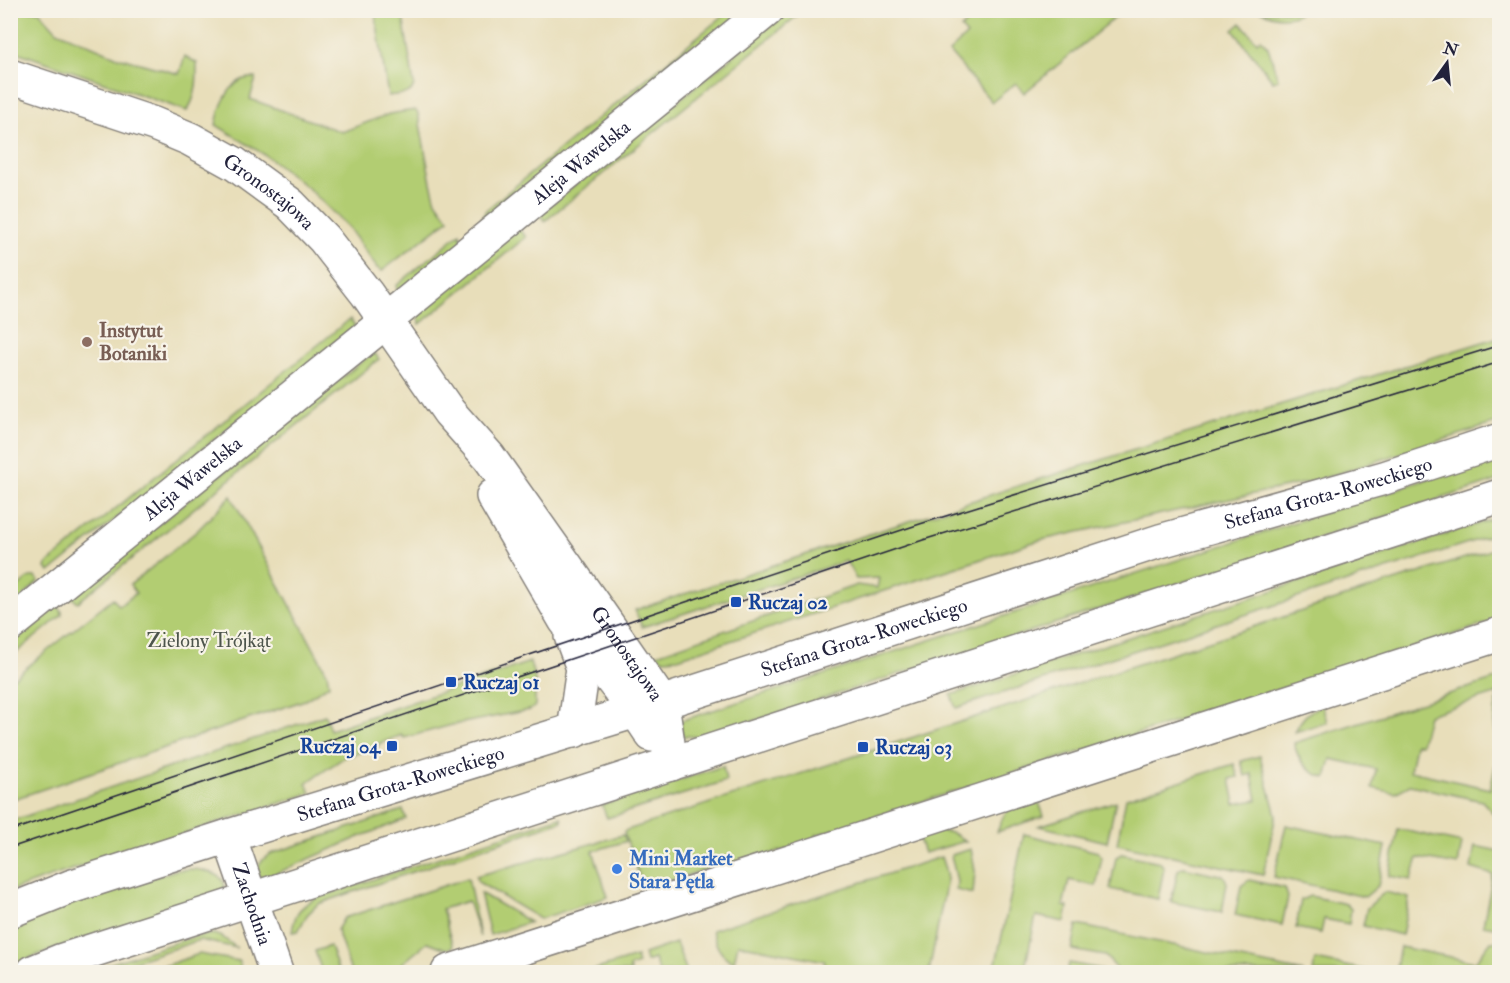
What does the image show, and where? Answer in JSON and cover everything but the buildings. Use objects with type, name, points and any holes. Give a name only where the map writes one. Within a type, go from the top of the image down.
[{"type":"street","name":"Aleja Wawelska","points":[[10,625],[766,10]]},
{"type":"street","name":"Gronostajowa","points":[[10,76],[154,124],[190,139],[235,164],[290,204],[324,239],[367,294],[449,412],[489,457],[649,707],[671,764]]},
{"type":"street","name":"Gronostajowa","points":[[449,412],[464,446],[565,620],[583,668],[574,731]]},
{"type":"street","name":"Stefana Grota-Roweckiego","points":[[10,911],[70,887],[574,731],[1160,541],[1384,478],[1500,440]]},
{"type":"street","points":[[33,972],[60,961],[1500,496]]},
{"type":"street","name":"Gronostajowa","points":[[565,620],[649,707]]},
{"type":"street","points":[[448,972],[1500,634]]},
{"type":"street","name":"Zachodnia","points":[[229,836],[276,972]]},
{"type":"green space","points":[[11,10],[39,11],[57,31],[118,57],[179,74],[185,56],[197,63],[193,100],[187,111],[11,50]]},
{"type":"green space","points":[[375,11],[402,11],[414,85],[408,93],[388,96]]},
{"type":"green space","points":[[729,11],[748,11],[483,221],[481,218],[486,210]]},
{"type":"green space","points":[[788,11],[803,11],[545,221],[539,214]]},
{"type":"green space","points":[[982,11],[1123,11],[1024,93],[1016,83],[992,102],[949,52],[967,35],[961,28]]},
{"type":"green space","points":[[1260,11],[1302,11],[1292,16],[1281,17]]},
{"type":"green space","points":[[1241,23],[1257,42],[1261,39],[1268,47],[1278,79],[1273,81],[1233,30]]},
{"type":"green space","points":[[256,78],[250,99],[342,132],[389,114],[415,110],[418,113],[436,201],[449,219],[382,271],[377,268],[349,228],[308,188],[265,155],[216,125],[222,103],[230,90],[241,80]]},
{"type":"green space","points":[[518,228],[526,237],[420,324],[418,311]]},
{"type":"green space","points":[[460,233],[463,243],[399,296],[396,286]]},
{"type":"green space","points":[[350,319],[355,326],[50,572],[46,568],[47,564]]},
{"type":"green space","points":[[1499,337],[1499,422],[1318,480],[1037,541],[678,658],[664,659],[654,655],[857,585],[877,588],[879,578],[856,579],[846,561],[642,627],[635,610],[1024,484]]},
{"type":"green space","points":[[374,352],[379,359],[78,602],[71,597],[71,594]]},
{"type":"green space","points":[[1499,456],[1499,480],[704,737],[682,736],[680,721]]},
{"type":"green space","name":"Zielony Trójkąt","points":[[231,496],[327,673],[329,685],[305,700],[11,800],[11,680],[113,598],[119,606],[136,593],[130,585],[197,531]]},
{"type":"green space","points":[[1499,517],[1499,533],[956,708],[951,695]]},
{"type":"green space","points":[[1499,547],[1499,620],[816,835],[818,839],[732,867],[729,862],[644,889],[627,841],[593,851],[608,897],[540,919],[478,882],[476,876],[623,835],[626,840],[624,831]]},
{"type":"green space","points":[[30,577],[35,577],[39,581],[11,609],[11,593]]},
{"type":"green space","points":[[58,606],[62,615],[11,657],[11,642]]},
{"type":"green space","points":[[530,662],[535,680],[535,706],[530,710],[452,725],[404,738],[402,735],[378,744],[378,747],[345,757],[306,783],[311,793],[11,891],[11,821],[325,715],[330,730]]},
{"type":"green space","points":[[1499,678],[1499,740],[1494,722],[1498,693],[1428,715],[1421,744],[1415,744],[1410,771],[1490,789],[1496,763],[1499,763],[1499,815],[1494,814],[1482,801],[1410,785],[1395,793],[1372,788],[1376,769],[1331,759],[1326,778],[1320,776],[1301,761],[1294,743]]},
{"type":"green space","points":[[1322,705],[1327,722],[1295,732],[1306,716]]},
{"type":"green space","points":[[1260,756],[1276,815],[1263,875],[1117,844],[1126,798],[1234,764],[1238,777],[1230,779],[1235,804],[1257,800],[1252,774],[1245,776],[1241,761]]},
{"type":"green space","points":[[723,766],[726,781],[607,818],[602,805]]},
{"type":"green space","points":[[1037,797],[1044,816],[997,832],[1003,817],[1012,805]]},
{"type":"green space","points":[[1116,801],[1107,842],[1039,826]]},
{"type":"green space","points":[[403,810],[406,819],[268,877],[259,877],[260,863],[270,854]]},
{"type":"green space","points":[[561,817],[562,821],[318,904],[307,915],[298,931],[292,932],[298,912],[314,899]]},
{"type":"green space","points":[[1286,825],[1386,846],[1378,886],[1365,897],[1274,877]]},
{"type":"green space","points":[[1398,829],[1462,843],[1458,865],[1418,858],[1411,880],[1389,876]]},
{"type":"green space","points":[[941,831],[952,833],[966,841],[924,853],[918,836]]},
{"type":"green space","points":[[1024,834],[1098,852],[1102,857],[1096,886],[1069,880],[1063,906],[1068,907],[1065,922],[1036,916],[1024,972],[994,972]]},
{"type":"green space","points":[[1475,846],[1499,851],[1499,928],[1483,925],[1493,875],[1471,868]]},
{"type":"green space","points":[[971,849],[975,871],[973,894],[956,890],[957,881],[951,855]]},
{"type":"green space","points":[[1122,854],[1160,862],[1164,868],[1158,899],[1110,889],[1116,857]]},
{"type":"green space","points":[[941,857],[947,879],[929,972],[823,972],[825,961],[738,944],[734,962],[722,953],[715,940],[712,930]]},
{"type":"green space","points":[[1183,867],[1224,876],[1227,883],[1222,912],[1171,902],[1178,870]]},
{"type":"green space","points":[[193,869],[216,874],[223,881],[223,892],[11,966],[11,925],[41,913],[176,870]]},
{"type":"green space","points":[[468,878],[480,937],[468,901],[442,909],[453,947],[446,949],[428,942],[392,972],[351,972],[337,930],[344,918]]},
{"type":"green space","points":[[1249,880],[1285,888],[1288,897],[1282,925],[1235,915],[1241,886]]},
{"type":"green space","points":[[1385,892],[1409,898],[1402,935],[1363,926],[1367,908]]},
{"type":"green space","points":[[480,893],[530,922],[490,935]]},
{"type":"green space","points":[[1310,896],[1346,904],[1351,909],[1349,924],[1324,919],[1321,933],[1296,928],[1301,900]]},
{"type":"green space","points":[[1077,925],[1304,972],[1120,972],[1105,956],[1072,950]]},
{"type":"green space","points":[[214,934],[237,948],[200,940],[101,972],[84,972],[196,936]]},
{"type":"green space","points":[[1491,941],[1499,942],[1499,972],[1395,972],[1400,947],[1475,962]]},
{"type":"green space","points":[[676,943],[687,972],[659,972],[654,959],[646,962],[644,954]]},
{"type":"green space","points":[[330,946],[339,972],[322,972],[315,951]]},
{"type":"green space","points":[[199,954],[239,961],[241,970],[233,972],[146,972]]},
{"type":"green space","points":[[636,957],[638,964],[629,967],[631,972],[587,972]]},
{"type":"green space","points":[[1315,960],[1376,972],[1313,972]]},
{"type":"green space","points":[[1069,963],[1101,969],[1104,972],[1067,972]]},
{"type":"tram line","points":[[10,831],[920,524],[1500,345]]},
{"type":"tram line","points":[[10,848],[923,540],[1500,362]]},
{"type":"place","name":"Instytut Botaniki","points":[[87,342]]},
{"type":"place","name":"Ruczaj 02","points":[[736,602]]},
{"type":"place","name":"Ruczaj 01","points":[[451,682]]},
{"type":"place","name":"Ruczaj 04","points":[[392,746]]},
{"type":"place","name":"Ruczaj 03","points":[[863,747]]},
{"type":"place","name":"Mini Market Stara Pętla","points":[[617,869]]}]
